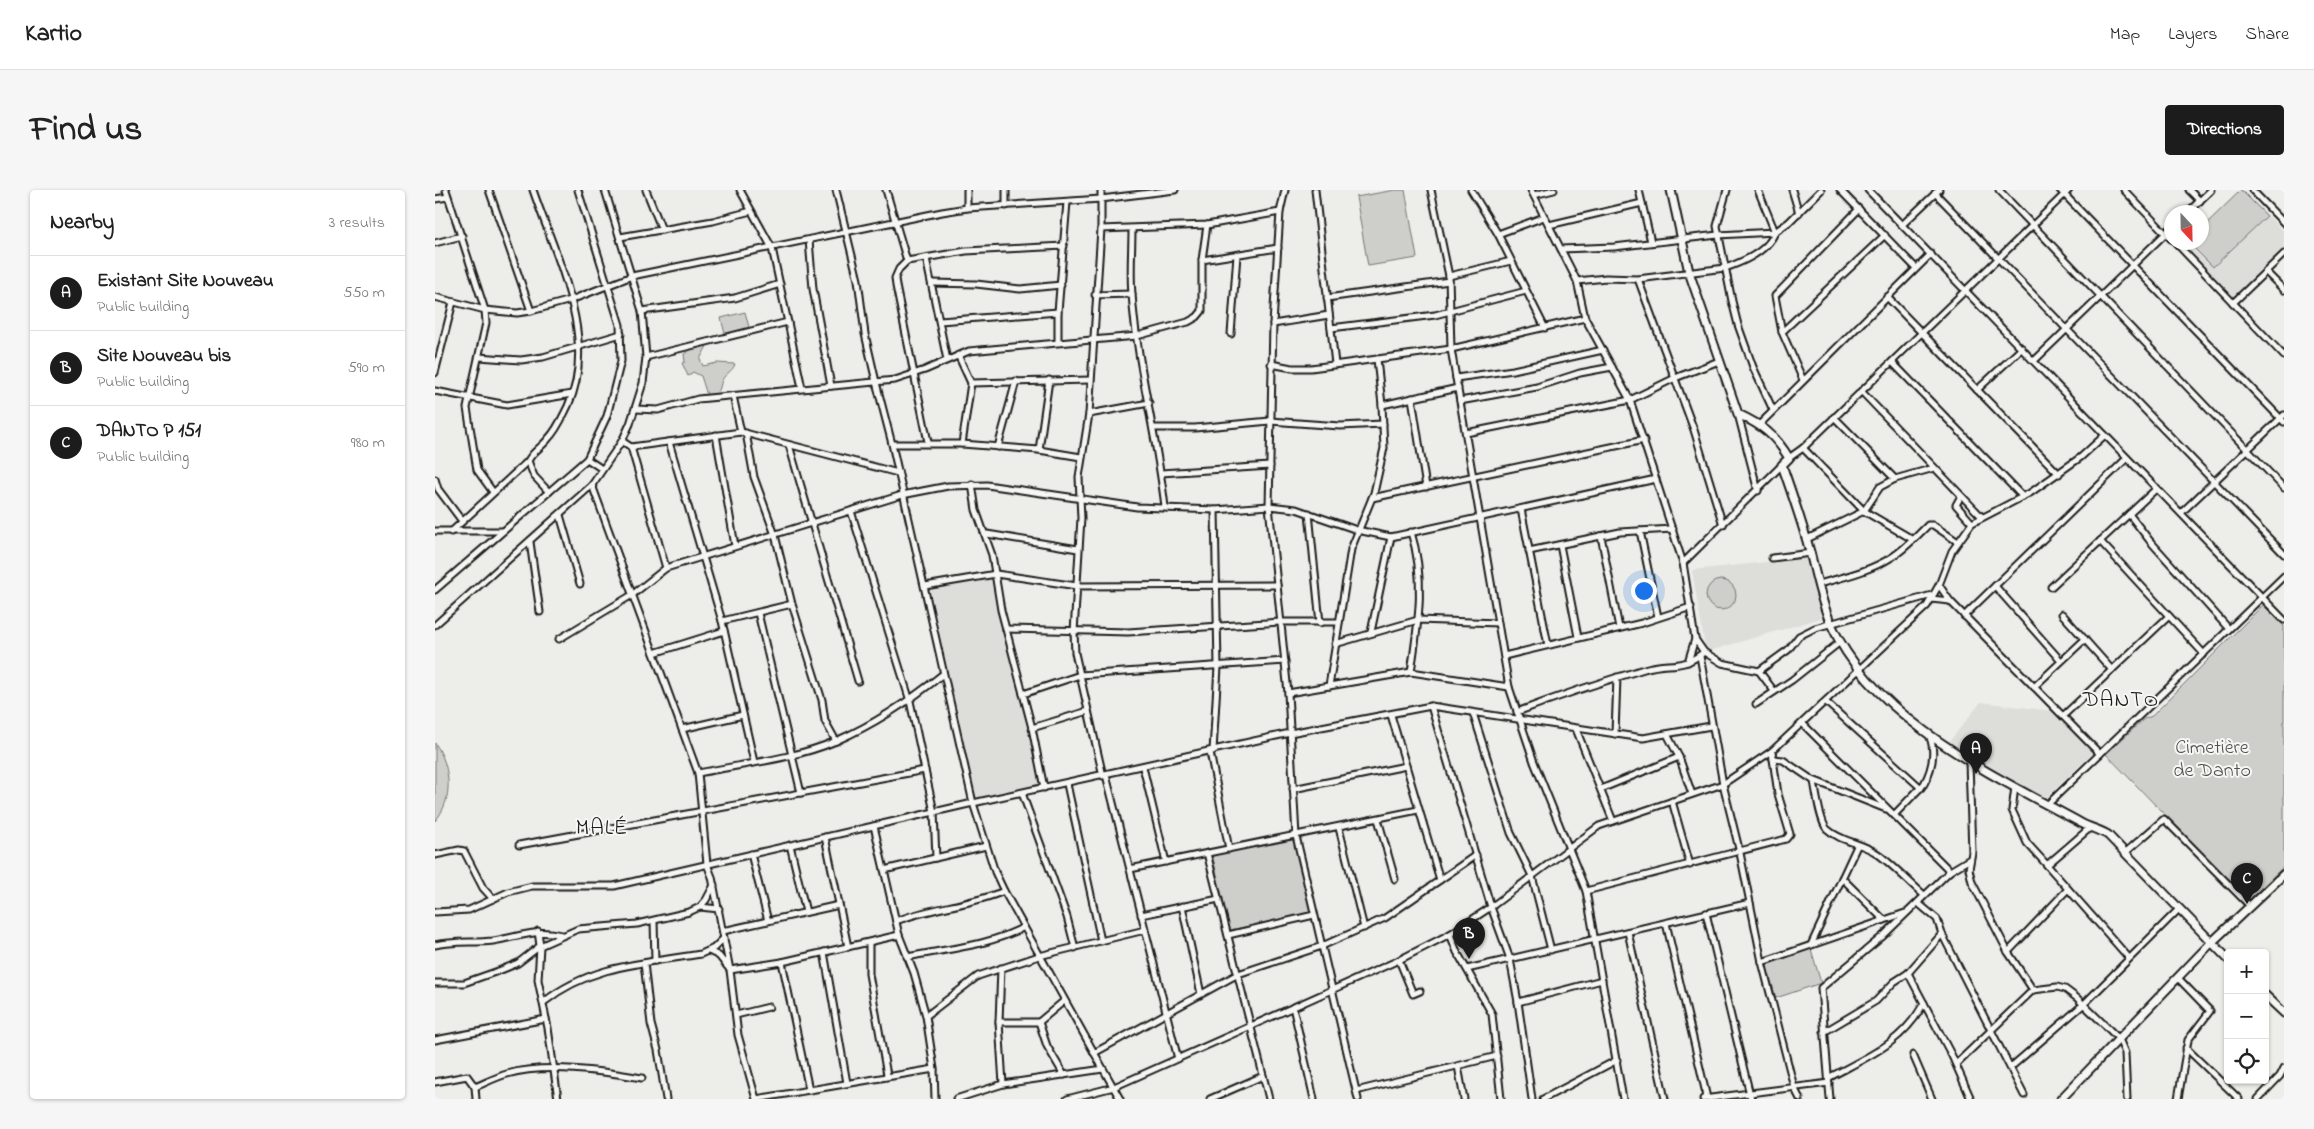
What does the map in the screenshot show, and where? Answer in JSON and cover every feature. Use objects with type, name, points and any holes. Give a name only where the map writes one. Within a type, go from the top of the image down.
[{"type":"street","points":[[446,190],[485,310],[486,323],[467,408],[477,470],[493,492]]},
{"type":"street","points":[[489,190],[531,311]]},
{"type":"street","points":[[451,532],[528,462],[556,430],[573,394],[579,368],[579,346],[571,300],[533,190]]},
{"type":"street","points":[[435,590],[587,459],[607,416],[621,361],[621,334],[609,284],[578,190]]},
{"type":"street","points":[[435,626],[592,485],[601,469],[622,441],[635,409],[643,383],[646,358],[642,311],[605,190]]},
{"type":"street","points":[[646,190],[662,230]]},
{"type":"street","points":[[740,190],[772,248],[801,388]]},
{"type":"street","points":[[836,190],[858,280],[865,334],[925,586],[973,803],[986,846],[1004,892],[1023,928],[1120,1099]]},
{"type":"street","points":[[886,190],[907,261]]},
{"type":"street","points":[[967,190],[967,208]]},
{"type":"street","points":[[1006,190],[1006,206]]},
{"type":"street","points":[[1101,190],[1101,229],[1095,295],[1089,414],[1081,457],[1079,497],[1081,518],[1074,632],[1075,653],[1104,776],[1178,1058]]},
{"type":"street","points":[[435,297],[485,310],[531,311],[571,300],[632,276],[772,248],[845,231],[967,208],[1067,202],[1175,190]]},
{"type":"street","points":[[1285,190],[1280,212],[1273,324],[1269,506],[1288,693],[1296,836],[1358,1099]]},
{"type":"street","points":[[1315,190],[1335,364]]},
{"type":"street","points":[[1431,190],[1449,278],[1451,348],[1509,687],[1534,762],[1586,891],[1623,1099]]},
{"type":"street","points":[[1471,190],[1497,234],[1545,328]]},
{"type":"street","points":[[1554,190],[1533,193],[1577,281],[1585,318],[1630,400],[1683,564],[1695,639],[1702,654],[1711,726],[1723,784],[1740,853],[1762,962],[1794,1087],[1800,1099]]},
{"type":"street","points":[[1639,190],[1651,242]]},
{"type":"street","points":[[1671,190],[1689,272],[1738,414],[1758,492]]},
{"type":"street","points":[[1727,190],[1717,222],[1718,235],[1738,325],[1773,410]]},
{"type":"street","points":[[1758,190],[1775,232]]},
{"type":"street","points":[[1792,190],[1799,213]]},
{"type":"street","points":[[1577,281],[1606,278],[1638,279],[1725,268],[1766,247],[1775,232],[1799,213],[1821,190]]},
{"type":"street","points":[[1840,190],[1916,268]]},
{"type":"street","points":[[1870,190],[2284,620]]},
{"type":"street","points":[[1999,190],[2284,488]]},
{"type":"street","points":[[1683,564],[1758,492],[1789,458],[1803,448],[2033,225],[2062,192],[2069,190]]},
{"type":"street","points":[[2124,190],[2164,232]]},
{"type":"street","points":[[2189,190],[2200,201]]},
{"type":"street","points":[[2196,205],[2211,190]]},
{"type":"street","points":[[2252,190],[2284,223]]},
{"type":"street","points":[[1902,224],[1937,192],[2284,554]]},
{"type":"street","points":[[2062,192],[2283,418],[2181,513]]},
{"type":"street","points":[[435,200],[448,196]]},
{"type":"street","points":[[1058,342],[1058,312],[1065,246],[1067,202]]},
{"type":"street","points":[[1549,225],[1642,202]]},
{"type":"street","points":[[1803,380],[1782,332],[1775,296],[1859,209]]},
{"type":"street","points":[[620,237],[713,221],[751,211]]},
{"type":"street","points":[[1101,229],[1207,225],[1280,212]]},
{"type":"street","points":[[1497,234],[1544,217]]},
{"type":"street","points":[[635,409],[657,410],[698,400],[801,388],[876,382],[913,374],[959,355],[982,348],[1137,336],[1188,322],[1197,317],[1201,311],[1202,260],[1207,225]]},
{"type":"street","points":[[1132,229],[1132,294],[1165,507]]},
{"type":"street","points":[[1561,249],[1718,235],[1775,232]]},
{"type":"street","points":[[435,243],[462,236]]},
{"type":"street","points":[[1782,332],[1885,236]]},
{"type":"street","points":[[2034,361],[2164,236]]},
{"type":"street","points":[[809,240],[813,290],[831,386]]},
{"type":"street","points":[[928,442],[895,278],[899,269],[907,261],[966,251],[1065,246]]},
{"type":"street","points":[[1202,260],[1278,248]]},
{"type":"street","points":[[2183,250],[2284,356]]},
{"type":"street","points":[[1760,424],[1931,254]]},
{"type":"street","points":[[2233,303],[2284,254]]},
{"type":"street","points":[[1231,334],[1237,255]]},
{"type":"street","points":[[926,258],[933,283],[947,360]]},
{"type":"street","points":[[1327,298],[1449,278],[1511,261]]},
{"type":"street","points":[[2265,272],[2284,290]]},
{"type":"street","points":[[1638,279],[1675,378],[1723,525]]},
{"type":"street","points":[[933,283],[976,284],[1020,289],[1061,285]]},
{"type":"street","points":[[642,311],[735,298],[780,284]]},
{"type":"street","points":[[1331,328],[1435,315],[1526,291]]},
{"type":"street","points":[[1095,295],[1132,294]]},
{"type":"street","points":[[1887,298],[2059,474]]},
{"type":"street","points":[[435,373],[453,302]]},
{"type":"street","points":[[940,321],[1058,312]]},
{"type":"street","points":[[1273,324],[1329,315]]},
{"type":"street","points":[[1271,364],[1292,368],[1311,368],[1377,359],[1451,348],[1585,318]]},
{"type":"street","points":[[646,358],[788,322]]},
{"type":"street","points":[[479,357],[521,360],[621,334]]},
{"type":"street","points":[[1977,390],[2021,348]]},
{"type":"street","points":[[1456,378],[1513,370],[1603,350]]},
{"type":"street","points":[[959,355],[971,383],[961,444]]},
{"type":"street","points":[[1329,686],[1351,549],[1357,530],[1373,498],[1384,448],[1377,359]]},
{"type":"street","points":[[1466,433],[1630,400],[1675,378],[1719,361]]},
{"type":"street","points":[[1892,362],[2023,498]]},
{"type":"street","points":[[1460,401],[1537,387],[1580,373],[1612,367]]},
{"type":"street","points":[[1039,450],[1049,380]]},
{"type":"street","points":[[971,383],[1090,380]]},
{"type":"street","points":[[998,448],[1016,381]]},
{"type":"street","points":[[1382,405],[1458,388]]},
{"type":"street","points":[[435,391],[469,396],[507,406],[573,394]]},
{"type":"street","points":[[1861,391],[1982,517]]},
{"type":"street","points":[[733,396],[755,477],[775,535],[791,604],[821,700],[825,721],[836,741]]},
{"type":"street","points":[[1412,398],[1426,487]]},
{"type":"street","points":[[1089,414],[1149,403]]},
{"type":"street","points":[[1738,414],[1760,424],[1779,443],[1789,458]]},
{"type":"street","points":[[1834,417],[1895,479]]},
{"type":"street","points":[[1153,428],[1195,428],[1270,421],[1313,422],[1340,426],[1383,424]]},
{"type":"street","points":[[631,447],[743,433],[898,473]]},
{"type":"street","points":[[716,435],[735,546]]},
{"type":"street","points":[[1067,1099],[1085,1097],[1113,1087],[1399,960],[1450,934],[1491,907],[1599,826],[1723,784],[1772,751],[1803,724],[1860,671],[1889,639],[1927,606],[1939,585],[1952,552],[1972,523],[2023,498],[2059,474],[2105,435]]},
{"type":"street","points":[[1373,498],[1644,440]]},
{"type":"street","points":[[622,441],[631,447],[667,568]]},
{"type":"street","points":[[669,442],[722,622],[754,762]]},
{"type":"street","points":[[892,444],[928,442],[961,444],[1039,450],[1081,457]]},
{"type":"street","points":[[789,445],[858,681]]},
{"type":"street","points":[[1803,448],[1864,511],[1912,539]]},
{"type":"street","points":[[1965,616],[2127,458]]},
{"type":"street","points":[[587,459],[601,469]]},
{"type":"street","points":[[528,462],[531,472],[549,492]]},
{"type":"street","points":[[1782,465],[1807,538],[1830,622],[1839,642],[1860,671],[1929,735],[1969,762],[2108,835],[2224,955]]},
{"type":"street","points":[[1161,472],[1270,466]]},
{"type":"street","points":[[1807,538],[1864,511],[1880,487],[1895,479],[1934,468]]},
{"type":"street","points":[[435,479],[438,489],[461,521]]},
{"type":"street","points":[[559,639],[632,595],[667,568],[902,495],[972,484],[1079,497],[1137,507],[1215,510],[1269,506],[1309,513],[1357,530],[1391,537],[1657,479]]},
{"type":"street","points":[[972,484],[976,510],[987,534],[996,574],[1001,610],[1032,728],[1044,788]]},
{"type":"street","points":[[592,485],[698,773],[707,864],[714,885],[731,970],[738,1035],[756,1099],[934,1069]]},
{"type":"street","points":[[2051,587],[2157,488]]},
{"type":"street","points":[[1961,496],[1957,505],[1972,523]]},
{"type":"street","points":[[1521,509],[1548,645]]},
{"type":"street","points":[[1215,510],[1218,586],[1218,667],[1211,751],[1229,849]]},
{"type":"street","points":[[851,511],[910,701],[934,812],[936,858]]},
{"type":"street","points":[[1309,513],[1320,623]]},
{"type":"street","points":[[2129,514],[2150,541],[2229,629]]},
{"type":"street","points":[[560,515],[580,584]]},
{"type":"street","points":[[1819,584],[1865,571],[1880,564],[1895,556],[1930,525],[1958,542]]},
{"type":"street","points":[[1529,551],[1601,536],[1673,529]]},
{"type":"street","points":[[435,531],[503,531]]},
{"type":"street","points":[[1640,531],[1657,617]]},
{"type":"street","points":[[1411,532],[1417,556],[1421,587],[1419,620],[1411,672]]},
{"type":"street","points":[[987,534],[1078,549]]},
{"type":"street","points":[[1601,536],[1619,628]]},
{"type":"street","points":[[1371,632],[1391,537]]},
{"type":"street","points":[[1951,539],[1952,552]]},
{"type":"street","points":[[2100,541],[2204,654]]},
{"type":"street","points":[[530,542],[540,612]]},
{"type":"street","points":[[1560,545],[1578,637]]},
{"type":"street","points":[[1772,558],[1811,553]]},
{"type":"street","points":[[925,586],[996,574],[1077,586],[1277,585]]},
{"type":"street","points":[[2047,804],[2284,576]]},
{"type":"street","points":[[1939,585],[1950,601],[2100,754]]},
{"type":"street","points":[[1995,586],[2061,661]]},
{"type":"street","points":[[1759,671],[1788,650],[1799,636],[1830,622],[1870,614],[1932,597],[1950,601]]},
{"type":"street","points":[[722,622],[791,604]]},
{"type":"street","points":[[1504,656],[1619,628],[1691,607]]},
{"type":"street","points":[[758,613],[801,793]]},
{"type":"street","points":[[2062,614],[2112,670]]},
{"type":"street","points":[[2063,716],[2169,616]]},
{"type":"street","points":[[1335,644],[1371,632],[1419,620],[1498,623]]},
{"type":"street","points":[[1006,630],[1128,632],[1281,622],[1339,622]]},
{"type":"street","points":[[654,653],[724,631]]},
{"type":"street","points":[[1688,662],[1695,639]]},
{"type":"street","points":[[2034,687],[2085,639]]},
{"type":"street","points":[[1756,704],[1839,642]]},
{"type":"street","points":[[1702,654],[1721,663],[1759,671],[1774,692]]},
{"type":"street","points":[[1517,712],[1617,677],[1661,664],[1680,666],[1702,654]]},
{"type":"street","points":[[1023,694],[1080,676],[1285,661]]},
{"type":"street","points":[[1288,693],[1411,672],[1509,687]]},
{"type":"street","points":[[698,773],[791,754],[836,741],[910,701],[943,674]]},
{"type":"street","points":[[1615,734],[1617,677]]},
{"type":"street","points":[[1826,702],[1921,788]]},
{"type":"street","points":[[435,912],[469,910],[493,899],[533,886],[614,886],[973,803],[1104,776],[1290,733],[1431,706],[1643,738],[1711,726]]},
{"type":"street","points":[[1431,706],[1491,907],[1510,959],[1519,1002],[1532,1099]]},
{"type":"street","points":[[1032,728],[1088,711]]},
{"type":"street","points":[[1473,713],[1511,833],[1532,876],[1551,950]]},
{"type":"street","points":[[682,729],[743,715]]},
{"type":"street","points":[[1391,715],[1440,880]]},
{"type":"street","points":[[1803,724],[1950,870]]},
{"type":"street","points":[[1576,729],[1613,821]]},
{"type":"street","points":[[1667,734],[1679,757],[1692,794]]},
{"type":"street","points":[[1895,815],[1921,788],[1927,778],[1934,747],[1929,735]]},
{"type":"street","points":[[1586,891],[1740,853],[1786,839],[1790,834],[1778,794],[1772,751]]},
{"type":"street","points":[[1601,790],[1679,757]]},
{"type":"street","points":[[1773,760],[1783,760],[1812,779],[1889,810]]},
{"type":"street","points":[[1969,762],[1969,869],[1972,882],[2008,952],[2033,990]]},
{"type":"street","points":[[1293,789],[1406,766]]},
{"type":"street","points":[[1143,767],[1166,862]]},
{"type":"street","points":[[519,845],[925,770]]},
{"type":"street","points":[[1812,779],[1825,826],[1857,846],[1867,848],[1878,854],[1924,895]]},
{"type":"street","points":[[1067,784],[1101,941]]},
{"type":"street","points":[[2015,787],[2012,810],[2027,843],[2129,958]]},
{"type":"street","points":[[1023,793],[1067,917],[1075,948]]},
{"type":"street","points":[[1672,801],[1690,865]]},
{"type":"street","points":[[1129,869],[1339,828],[1418,810]]},
{"type":"street","points":[[1378,819],[1395,879]]},
{"type":"street","points":[[2126,852],[2164,819],[2250,906]]},
{"type":"street","points":[[874,826],[899,935],[926,1016],[934,1069],[935,1099]]},
{"type":"street","points":[[2047,865],[2091,827]]},
{"type":"street","points":[[1339,828],[1364,928]]},
{"type":"street","points":[[825,837],[848,947]]},
{"type":"street","points":[[790,845],[806,912]]},
{"type":"street","points":[[884,870],[986,846]]},
{"type":"street","points":[[1811,945],[1857,846]]},
{"type":"street","points":[[435,855],[459,850],[464,851],[483,888],[493,899]]},
{"type":"street","points":[[751,854],[768,921]]},
{"type":"street","points":[[1207,854],[1269,1099]]},
{"type":"street","points":[[1094,1054],[1238,974],[1322,946],[1385,918],[1476,855]]},
{"type":"street","points":[[1830,1099],[1821,988],[1883,936],[1950,870],[1970,859]]},
{"type":"street","points":[[2061,1099],[2211,943],[2284,874]]},
{"type":"street","points":[[1842,878],[1884,920]]},
{"type":"street","points":[[700,907],[714,885]]},
{"type":"street","points":[[2008,952],[2068,889]]},
{"type":"street","points":[[896,921],[917,913],[982,901],[1004,892]]},
{"type":"street","points":[[1141,915],[1219,899]]},
{"type":"street","points":[[1467,970],[1750,903]]},
{"type":"street","points":[[1918,903],[1937,919],[1942,934],[1989,1030],[2011,1067],[2024,1095]]},
{"type":"street","points":[[723,931],[839,905]]},
{"type":"street","points":[[1182,906],[1201,994]]},
{"type":"street","points":[[435,983],[472,981],[518,963],[540,946],[563,935],[585,928],[637,924],[679,916],[700,907],[719,909]]},
{"type":"street","points":[[2011,1067],[2084,1004],[2179,909]]},
{"type":"street","points":[[1706,913],[1751,1099]]},
{"type":"street","points":[[1762,962],[1905,913]]},
{"type":"street","points":[[1228,935],[1314,915]]},
{"type":"street","points":[[654,920],[655,961]]},
{"type":"street","points":[[1666,923],[1707,1098]]},
{"type":"street","points":[[907,957],[985,941],[1014,933],[1023,928]]},
{"type":"street","points":[[926,1016],[968,982],[1001,968],[1039,956],[1145,930]]},
{"type":"street","points":[[435,945],[493,941],[538,931],[563,935]]},
{"type":"street","points":[[538,931],[540,946],[538,980],[544,1002],[558,1099]]},
{"type":"street","points":[[1629,932],[1665,1099]]},
{"type":"street","points":[[1450,934],[1467,970],[1492,1014],[1501,1099]]},
{"type":"street","points":[[1824,1032],[1864,1010],[1876,1001],[1894,982],[1908,973],[1942,934]]},
{"type":"street","points":[[731,970],[782,962],[899,935]]},
{"type":"street","points":[[544,1002],[557,991],[600,970],[709,951],[724,938]]},
{"type":"street","points":[[869,943],[869,974],[887,1076]]},
{"type":"street","points":[[709,951],[719,956],[731,970]]},
{"type":"street","points":[[824,952],[847,1083]]},
{"type":"street","points":[[1399,960],[1413,994],[1420,992]]},
{"type":"street","points":[[782,962],[809,1090]]},
{"type":"street","points":[[644,963],[651,1024],[667,1099]]},
{"type":"street","points":[[1001,968],[999,1022],[1003,1084]]},
{"type":"street","points":[[1908,973],[1952,1056],[1971,1099]]},
{"type":"street","points":[[2177,978],[2211,1011],[2192,1034],[2185,1048],[2178,1099]]},
{"type":"street","points":[[1519,1002],[1602,980]]},
{"type":"street","points":[[1956,1064],[1989,1030],[2033,990],[2057,987],[2068,991],[2084,1004],[2119,1039],[2125,1053],[2127,1099]]},
{"type":"street","points":[[2269,999],[2284,1013]]},
{"type":"street","points":[[999,1022],[1039,1022],[1064,1001]]},
{"type":"street","points":[[1703,1099],[1794,1087],[1829,1080],[1882,1050],[1904,1031],[1920,1012],[1924,1003]]},
{"type":"street","points":[[736,1015],[769,1007]]},
{"type":"street","points":[[1293,1007],[1314,1099]]},
{"type":"street","points":[[1920,1012],[1929,1011]]},
{"type":"street","points":[[435,1040],[546,1018]]},
{"type":"street","points":[[1039,1022],[1047,1046],[1064,1075]]},
{"type":"street","points":[[2185,1048],[2239,1099]]},
{"type":"street","points":[[1913,1054],[1932,1099]]},
{"type":"street","points":[[1356,1090],[1497,1056]]},
{"type":"street","points":[[1952,1056],[1961,1057]]},
{"type":"street","points":[[1543,1099],[1617,1060]]},
{"type":"street","points":[[1457,1066],[1464,1099]]},
{"type":"street","points":[[2258,1099],[2282,1078],[2284,1068]]},
{"type":"street","points":[[475,1088],[505,1074],[527,1069],[587,1070],[642,1078]]},
{"type":"street","points":[[956,1099],[1003,1084],[1103,1069]]},
{"type":"street","points":[[435,1082],[467,1076],[475,1088],[476,1099]]},
{"type":"street","points":[[1209,1099],[1263,1076]]},
{"type":"shaded area","points":[[2240,190],[2243,190],[2284,232],[2284,249],[2234,297],[2189,250],[2209,250],[2209,220]]},
{"type":"shaded area","points":[[1806,558],[1821,618],[1706,652],[1692,570]]},
{"type":"shaded area","points":[[994,577],[1043,785],[976,799],[930,589]]},
{"type":"shaded area","points":[[1981,702],[2053,711],[2093,753],[2045,799],[1949,742]]},
{"type":"green space","points":[[1405,190],[1417,258],[1368,266],[1356,197]]},
{"type":"green space","points":[[2241,190],[2267,216],[2213,267],[2196,250],[2209,250],[2209,221]]},
{"type":"green space","points":[[745,312],[749,327],[725,334],[721,318]]},
{"type":"green space","points":[[707,346],[700,359],[703,366],[717,363],[735,364],[733,369],[722,380],[718,392],[711,395],[707,395],[701,376],[693,372],[688,376],[682,363],[685,362],[684,354],[692,349]]},
{"type":"green space","points":[[1721,580],[1732,584],[1736,595],[1732,606],[1721,610],[1710,606],[1706,595],[1710,584]]},
{"type":"green space","name":"Cimetière de Danto","points":[[2263,605],[2284,626],[2284,866],[2248,901],[2106,754],[2144,719],[2152,716]]},
{"type":"green space","points":[[435,743],[447,772],[448,793],[441,813],[435,821]]},
{"type":"green space","points":[[1293,838],[1311,913],[1230,930],[1212,854]]},
{"type":"green space","points":[[1811,949],[1821,983],[1776,998],[1766,965]]},
{"type":"place","name":"Existant Site Nouveau","points":[[1976,774]]},
{"type":"place","name":"DANTO P 151","points":[[2247,904]]},
{"type":"place","name":"Site Nouveau bis","points":[[1469,959]]},
{"type":"district","name":"DANTO","points":[[2121,701]]},
{"type":"district","name":"MALÉ","points":[[602,829]]}]
